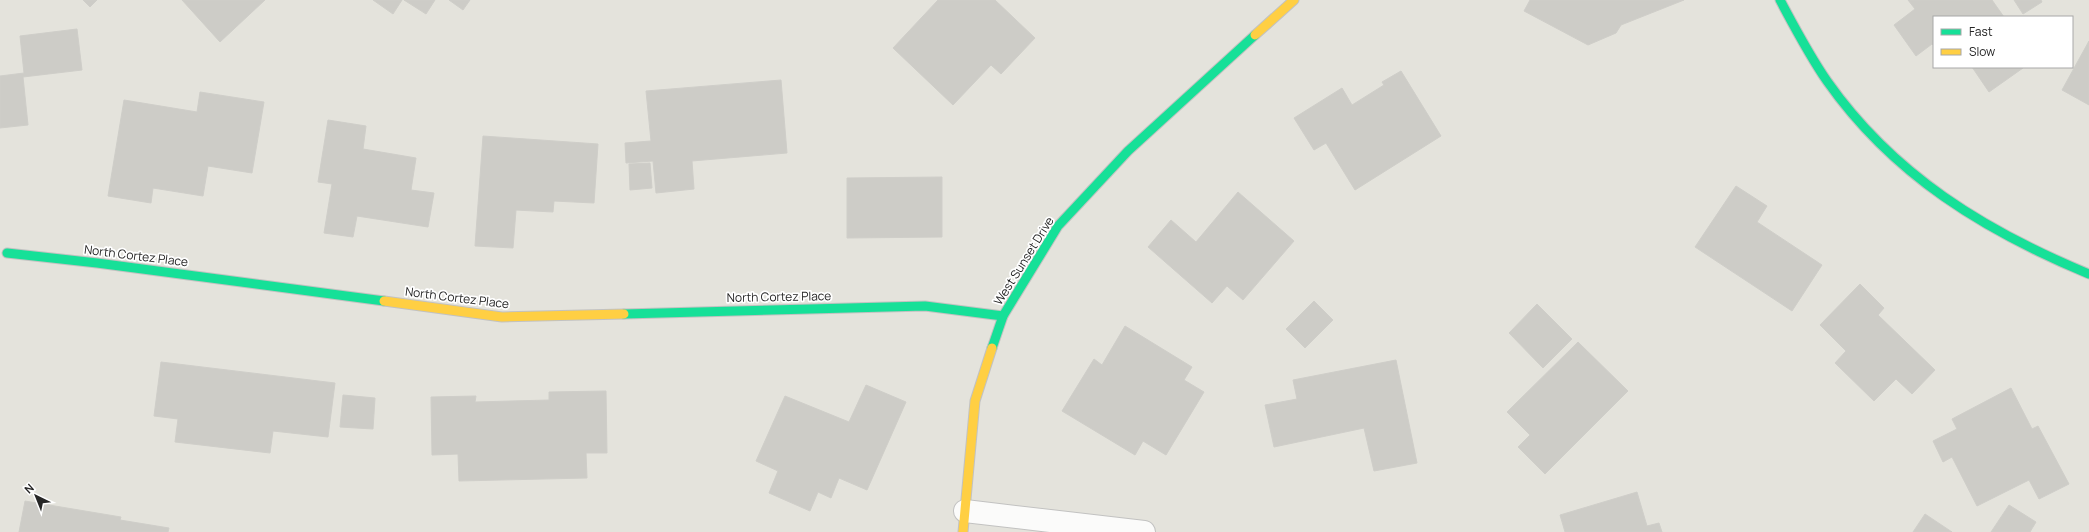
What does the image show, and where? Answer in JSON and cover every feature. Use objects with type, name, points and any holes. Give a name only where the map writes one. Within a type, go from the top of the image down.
[{"type":"street","name":"West Sunset Drive","points":[[964,522],[975,401],[1003,316],[1058,226],[1128,151],[1294,0]]},
{"type":"street","points":[[1780,0],[1800,40],[1833,90],[1871,135],[1913,176],[1961,211],[2012,241],[2089,274]]},
{"type":"street","name":"North Cortez Place","points":[[7,254],[104,264],[502,317],[925,306],[1003,316]]},
{"type":"street","points":[[964,522],[1144,532]]},
{"type":"building","points":[[83,0],[97,0],[90,7]]},
{"type":"building","points":[[182,0],[265,0],[220,42]]},
{"type":"building","points":[[373,0],[402,0],[393,14]]},
{"type":"building","points":[[404,0],[435,0],[426,14]]},
{"type":"building","points":[[449,0],[470,0],[463,10]]},
{"type":"building","points":[[938,0],[995,0],[1035,38],[1001,74],[991,65],[953,105],[893,48]]},
{"type":"building","points":[[1530,0],[1684,0],[1621,25],[1616,33],[1588,45],[1524,11]]},
{"type":"building","points":[[1908,0],[1992,0],[2003,16],[1933,16],[1933,45],[1932,44],[1916,56],[1894,25],[1915,9]]},
{"type":"building","points":[[2014,0],[2041,0],[2042,2],[2023,14]]},
{"type":"building","points":[[77,29],[82,70],[23,77],[28,125],[0,128],[0,76],[24,73],[20,36]]},
{"type":"building","points":[[2089,41],[2089,105],[2062,90]]},
{"type":"building","points":[[1973,68],[2023,68],[1989,92]]},
{"type":"building","points":[[1401,71],[1441,136],[1355,190],[1326,143],[1314,150],[1294,118],[1342,88],[1352,105],[1384,85],[1382,82]]},
{"type":"building","points":[[781,80],[787,153],[692,161],[694,189],[656,193],[653,161],[626,163],[625,143],[651,141],[646,91]]},
{"type":"building","points":[[200,92],[264,102],[252,173],[208,166],[203,196],[153,188],[151,203],[108,196],[124,100],[197,112]]},
{"type":"building","points":[[328,120],[366,126],[363,149],[416,158],[411,190],[434,193],[428,227],[357,216],[353,237],[324,233],[332,184],[318,182]]},
{"type":"building","points":[[483,136],[598,144],[594,203],[554,201],[553,212],[516,210],[513,248],[475,246]]},
{"type":"building","points":[[650,163],[652,188],[630,190],[629,164]]},
{"type":"building","points":[[942,177],[942,237],[847,238],[847,178]]},
{"type":"building","points":[[1736,186],[1767,206],[1757,222],[1822,265],[1792,311],[1695,247]]},
{"type":"building","points":[[1238,192],[1294,241],[1243,300],[1227,286],[1212,303],[1148,247],[1171,220],[1196,242]]},
{"type":"building","points":[[1860,284],[1884,308],[1878,315],[1935,370],[1912,394],[1896,379],[1874,401],[1835,363],[1846,351],[1820,325]]},
{"type":"building","points":[[1314,301],[1333,320],[1305,348],[1286,329]]},
{"type":"building","points":[[1537,304],[1572,339],[1543,368],[1509,333]]},
{"type":"building","points":[[1125,326],[1192,367],[1184,380],[1204,392],[1166,455],[1143,441],[1135,455],[1062,411],[1094,359],[1102,365]]},
{"type":"building","points":[[1578,342],[1628,391],[1545,474],[1518,447],[1530,435],[1507,412]]},
{"type":"building","points":[[1396,360],[1417,463],[1374,471],[1364,428],[1274,447],[1265,405],[1297,399],[1293,380]]},
{"type":"building","points":[[161,362],[335,383],[328,437],[273,431],[270,453],[175,442],[178,419],[154,416]]},
{"type":"building","points":[[866,385],[906,402],[867,490],[839,478],[831,498],[818,492],[810,511],[769,493],[778,471],[756,461],[785,396],[849,422]]},
{"type":"building","points":[[2011,388],[2032,429],[2038,426],[2069,484],[2039,499],[2029,480],[1977,506],[1952,457],[1943,462],[1933,441],[1957,429],[1952,419]]},
{"type":"building","points":[[606,391],[607,453],[586,453],[587,478],[459,481],[458,454],[432,455],[431,397],[476,396],[475,402],[549,400],[549,392]]},
{"type":"building","points":[[343,395],[375,398],[373,429],[340,427]]},
{"type":"building","points":[[1637,492],[1647,526],[1659,523],[1662,532],[1565,532],[1560,515]]},
{"type":"building","points":[[25,501],[121,517],[120,520],[169,528],[168,532],[19,532]]},
{"type":"building","points":[[2009,505],[2036,522],[2030,532],[1991,532]]},
{"type":"building","points":[[1925,514],[1952,532],[1913,532]]},
{"type":"traffic: fast","points":[[1780,0],[1808,51],[1827,81],[1853,115],[1881,145],[1911,172],[1944,197],[1978,219],[2013,239],[2089,274]]},
{"type":"traffic: fast","points":[[992,348],[1003,316],[1058,226],[1128,151],[1255,35]]},
{"type":"traffic: fast","points":[[7,253],[97,263],[384,301]]},
{"type":"traffic: fast","points":[[624,314],[925,306],[1003,316]]},
{"type":"traffic: slow","points":[[1255,35],[1294,0]]},
{"type":"traffic: slow","points":[[384,301],[502,317],[624,314]]},
{"type":"traffic: slow","points":[[963,532],[975,401],[992,348]]}]
